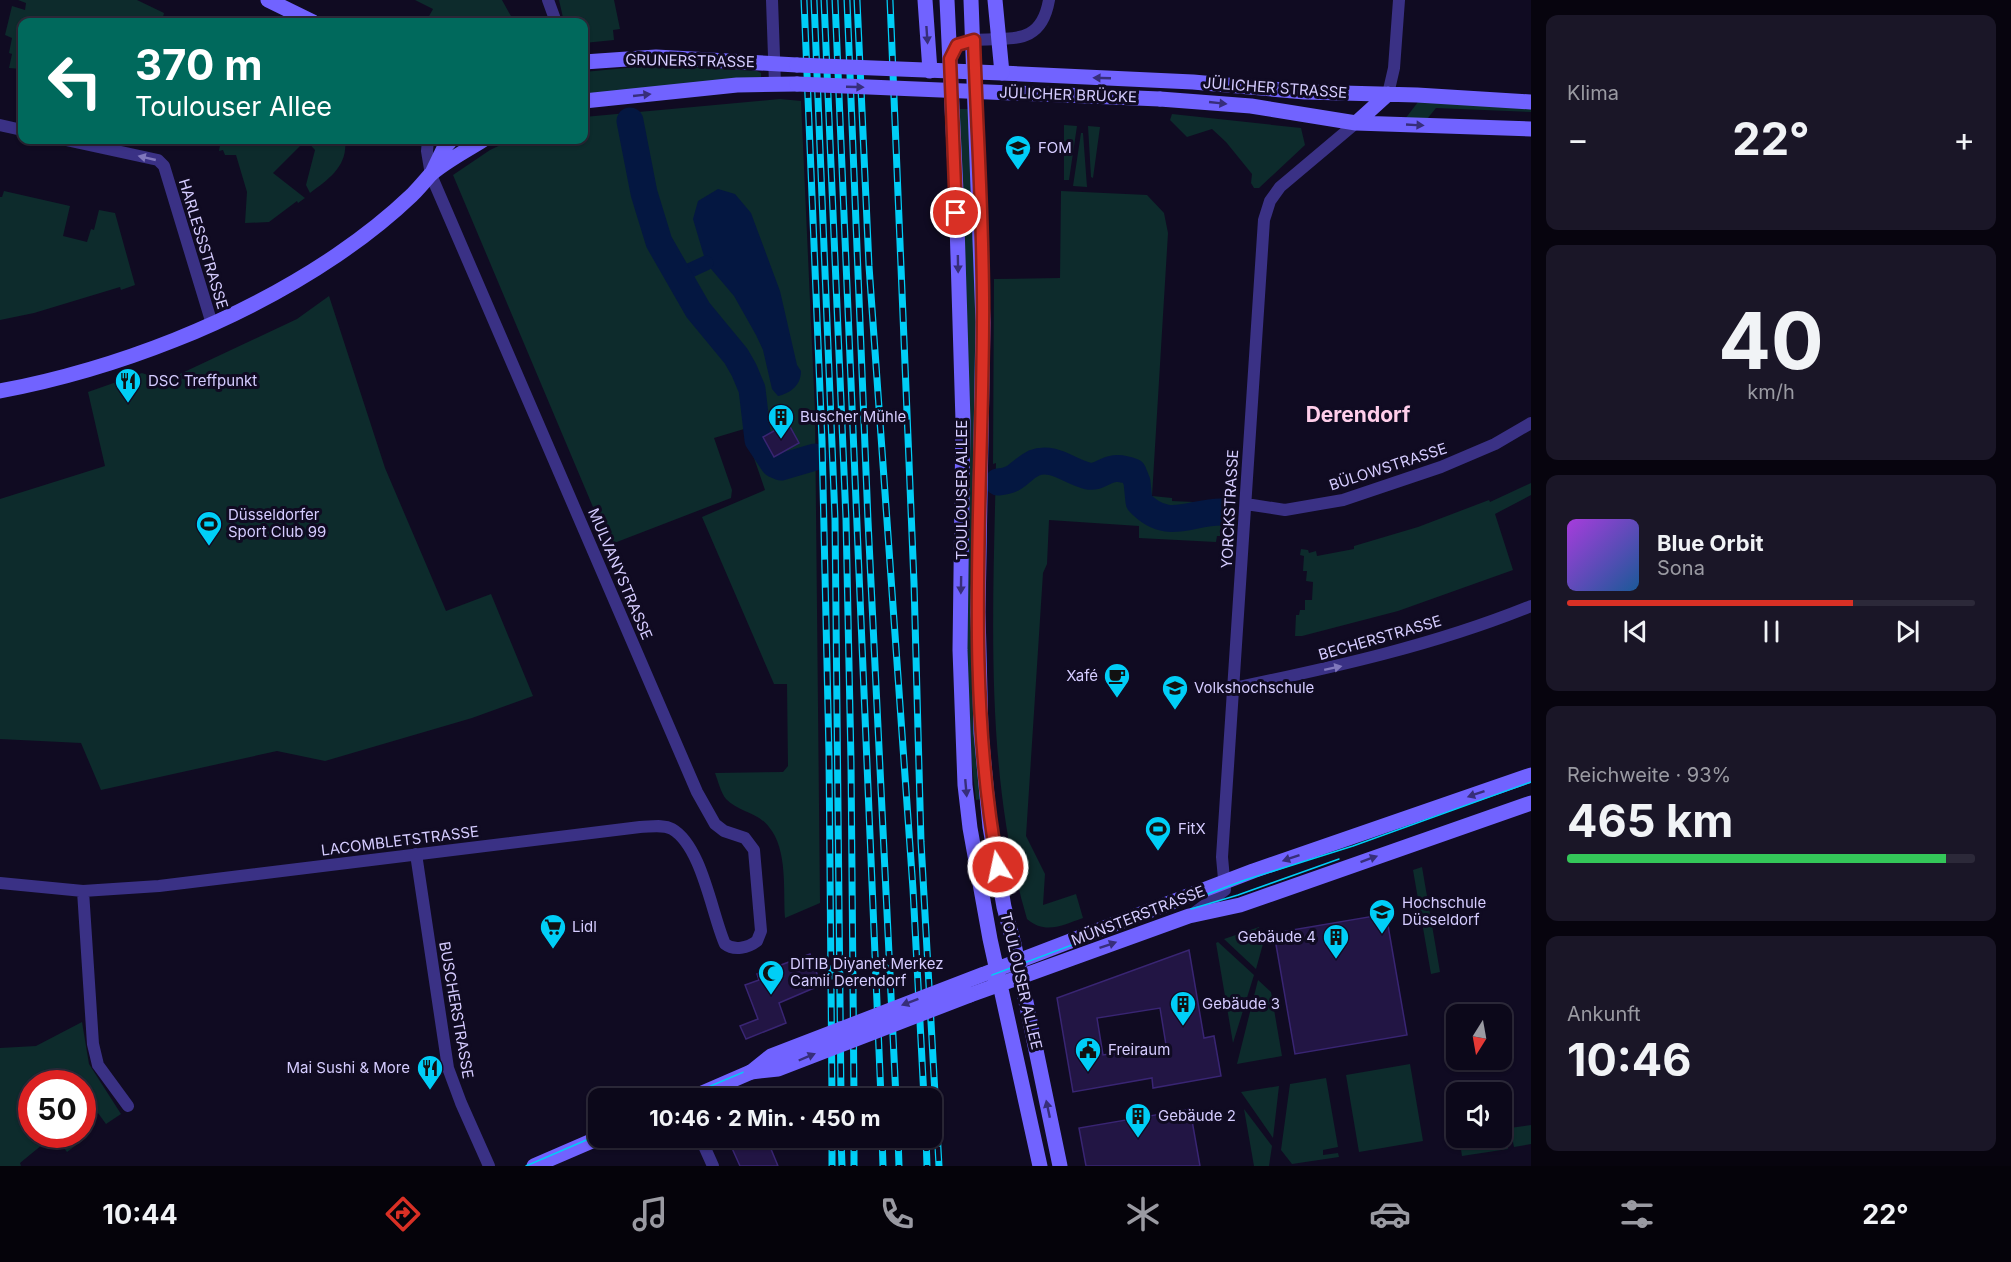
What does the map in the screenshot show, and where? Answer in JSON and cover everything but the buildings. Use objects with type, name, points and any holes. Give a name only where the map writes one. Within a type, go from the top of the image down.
[{"type":"main road","points":[[268,0],[304,18]]},
{"type":"main road","points":[[925,0],[930,71]]},
{"type":"main road","name":"TOULOUSER ALLEE","points":[[947,0],[963,421],[960,651],[962,730],[970,828],[992,978],[1040,1166]]},
{"type":"main road","name":"TOULOUSER ALLEE","points":[[971,0],[983,322],[978,612],[980,699],[990,827],[1004,907],[1060,1166]]},
{"type":"main road","points":[[995,0],[1002,73]]},
{"type":"main road","points":[[950,59],[957,45],[974,40]]},
{"type":"main road","name":"GRUNERSTRASSE","points":[[588,62],[656,57],[797,65]]},
{"type":"main road","name":"JÜLICHER BRÜCKE","points":[[797,65],[1161,80]]},
{"type":"main road","name":"JÜLICHER STRASSE","points":[[1161,80],[1305,92],[1531,102]]},
{"type":"main road","name":"GRUNERSTRASSE","points":[[588,101],[738,85],[796,84]]},
{"type":"main road","name":"JÜLICHER BRÜCKE","points":[[796,84],[1160,99]]},
{"type":"main road","name":"JÜLICHER STRASSE","points":[[1356,123],[1388,94]]},
{"type":"main road","name":"JÜLICHER STRASSE","points":[[1160,99],[1251,106],[1356,123],[1531,129]]},
{"type":"main road","points":[[431,175],[448,144]]},
{"type":"main road","points":[[0,392],[90,371],[212,324],[292,282],[337,255],[396,209],[431,175],[477,144]]},
{"type":"main road","name":"MÜNSTERSTRASSE","points":[[714,1088],[751,1072],[771,1056],[1019,968],[1253,871],[1531,775]]},
{"type":"main road","name":"MÜNSTERSTRASSE","points":[[1019,968],[1189,916],[1240,905],[1531,803]]},
{"type":"main road","points":[[534,1166],[588,1143]]},
{"type":"street","points":[[548,0],[555,18]]},
{"type":"street","points":[[772,0],[775,84]]},
{"type":"street","points":[[974,40],[1019,37],[1034,32],[1044,19],[1048,0]]},
{"type":"street","points":[[1388,94],[1394,68],[1399,0]]},
{"type":"street","name":"YORCKSTRASSE","points":[[1225,884],[1222,857],[1261,247],[1266,211],[1280,187],[1356,123]]},
{"type":"street","points":[[0,125],[18,129]]},
{"type":"street","name":"HARLESSSTRASSE","points":[[84,144],[158,160],[164,166],[212,324]]},
{"type":"street","points":[[428,144],[431,175]]},
{"type":"street","name":"MULVANYSTRASSE","points":[[431,175],[697,792],[715,824],[724,831],[745,838],[754,850],[760,936],[757,941],[746,947],[728,946]]},
{"type":"street","name":"BÜLOWSTRASSE","points":[[1246,504],[1285,510],[1302,509],[1343,500],[1442,467],[1495,444],[1531,423]]},
{"type":"street","name":"BECHERSTRASSE","points":[[1234,688],[1342,666],[1406,648],[1531,606]]},
{"type":"street","name":"LACOMBLETSTRASSE","points":[[0,883],[83,891],[159,885],[657,826],[670,828],[679,834],[694,858],[708,889],[724,941],[728,946]]},
{"type":"street","name":"BUSCHERSTRASSE","points":[[416,854],[448,1068],[489,1166]]},
{"type":"street","points":[[1189,916],[1226,890],[1225,884]]},
{"type":"street","points":[[83,891],[93,1044],[98,1065],[128,1106]]},
{"type":"street","points":[[705,1148],[714,1166]]},
{"type":"green space","points":[[18,0],[137,0],[164,13],[163,17],[165,18],[18,18],[18,69],[9,68],[12,38],[5,35],[12,6],[25,10],[26,3]]},
{"type":"green space","points":[[415,0],[502,0],[512,18],[428,18],[433,9]]},
{"type":"green space","points":[[559,0],[614,0],[620,29],[613,30],[614,40],[588,43],[588,18],[563,18]]},
{"type":"green space","points":[[657,65],[757,71],[761,73],[761,77],[588,94],[588,72]]},
{"type":"green space","points":[[780,99],[801,101],[815,412],[820,903],[785,918],[782,859],[775,836],[765,822],[726,799],[715,773],[783,772],[788,766],[787,684],[774,684],[702,517],[765,490],[744,429],[714,438],[732,490],[731,498],[609,545],[453,175],[503,144],[588,144],[588,117]]},
{"type":"green space","points":[[1418,102],[1531,107],[1531,112],[1436,108],[1427,119],[1405,119]]},
{"type":"green space","points":[[959,109],[970,109],[978,307],[982,799],[976,800],[968,731]]},
{"type":"green space","points":[[1172,114],[1301,128],[1305,145],[1259,188],[1254,188],[1251,183],[1252,174],[1226,142],[1212,129],[1187,137],[1170,120]]},
{"type":"green space","points":[[1064,125],[1077,126],[1069,180],[1064,180]]},
{"type":"green space","points":[[1088,126],[1100,127],[1093,178],[1091,177]]},
{"type":"green space","points":[[1081,133],[1083,133],[1087,187],[1073,186]]},
{"type":"green space","points":[[220,144],[302,144],[273,173],[305,198],[298,203],[297,201],[269,222],[245,223],[247,192],[236,155],[225,155],[223,150],[219,151]]},
{"type":"green space","points":[[310,144],[345,144],[343,157],[336,171],[310,193],[306,185],[315,150]]},
{"type":"green space","points":[[4,191],[70,206],[63,236],[87,242],[91,229],[94,230],[99,210],[115,213],[135,285],[121,290],[120,287],[34,313],[0,320],[0,197]]},
{"type":"green space","points":[[1061,191],[1147,195],[1164,213],[1168,233],[1152,496],[1172,498],[1172,501],[1214,503],[1214,507],[1223,507],[1220,536],[1217,536],[1216,542],[1139,538],[1139,526],[1049,520],[1047,564],[1043,573],[1026,836],[1045,874],[1043,905],[1076,894],[1083,918],[1048,928],[1034,924],[1027,919],[1013,864],[998,751],[993,635],[996,463],[993,464],[994,279],[1060,278]]},
{"type":"green space","name":"Düsseldorfer Sport Club 99","points":[[329,296],[385,468],[446,611],[491,594],[533,696],[472,718],[325,761],[277,751],[101,790],[81,743],[0,739],[0,499],[105,466],[88,392],[142,373],[165,381],[297,319]]},
{"type":"green space","points":[[1531,483],[1531,495],[1495,514],[1513,570],[1398,611],[1295,636],[1296,615],[1299,615],[1300,610],[1305,610],[1305,600],[1312,600],[1313,582],[1306,581],[1307,571],[1303,571],[1304,556],[1300,555],[1301,549],[1308,550],[1309,553],[1316,551],[1317,556],[1354,549],[1354,546],[1418,527],[1489,500],[1490,502]]},
{"type":"green space","points":[[1422,867],[1440,972],[1431,974],[1413,870]]},
{"type":"green space","points":[[1259,927],[1263,944],[1256,969],[1224,939]]},
{"type":"green space","points":[[1218,942],[1254,975],[1233,1043],[1216,943]]},
{"type":"green space","points":[[1258,980],[1271,992],[1282,1056],[1237,1064]]},
{"type":"green space","points":[[82,1022],[89,1064],[93,1070],[18,1070],[18,1148],[38,1148],[20,1163],[21,1166],[0,1166],[0,1048],[36,1046]]},
{"type":"green space","points":[[1410,1064],[1423,1141],[1359,1152],[1346,1075]]},
{"type":"green space","points":[[96,1075],[121,1114],[106,1124],[98,1113],[96,1114]]},
{"type":"green space","points":[[1326,1078],[1338,1147],[1323,1150],[1323,1155],[1338,1153],[1339,1157],[1292,1164],[1281,1150],[1290,1084]]},
{"type":"green space","points":[[1279,1086],[1273,1138],[1241,1092]]},
{"type":"green space","points":[[1244,1109],[1272,1146],[1269,1166],[1254,1166]]},
{"type":"green space","points":[[1531,1125],[1531,1144],[1514,1147],[1512,1128]]},
{"type":"green space","points":[[1461,1148],[1508,1149],[1462,1156]]},
{"type":"water","points":[[718,189],[735,194],[751,213],[780,291],[797,365],[801,371],[797,384],[783,395],[778,396],[772,389],[763,350],[734,296],[706,263],[693,219],[698,201]]},
{"type":"waterway","points":[[630,121],[644,193],[659,242],[698,310],[736,356],[744,370],[752,389],[758,440],[774,464],[781,467],[815,457]]},
{"type":"waterway","points":[[680,275],[706,263]]},
{"type":"waterway","points":[[998,482],[1010,479],[1041,461],[1055,463],[1088,476],[1117,468],[1133,472],[1137,482],[1139,502],[1159,516],[1178,518],[1221,512]]},
{"type":"tram line","points":[[706,1088],[827,1037],[1245,880],[1353,846],[1531,782]]},
{"type":"tram line","points":[[1191,909],[1339,859]]},
{"type":"tram line","points":[[526,1166],[588,1139]]},
{"type":"railway","points":[[804,0],[822,440],[829,754],[832,1088]]},
{"type":"railway","points":[[814,0],[835,519],[841,1088]]},
{"type":"railway","points":[[824,0],[846,519],[854,1088]]},
{"type":"railway","points":[[835,0],[881,1088]]},
{"type":"railway","points":[[847,0],[868,521],[896,1088]]},
{"type":"railway","points":[[857,0],[869,266],[913,889],[923,1088]]},
{"type":"railway","points":[[890,0],[914,583],[921,842],[939,1166]]},
{"type":"railway","points":[[832,1148],[832,1166]]},
{"type":"railway","points":[[841,1148],[842,1166]]},
{"type":"railway","points":[[854,1148],[854,1166]]},
{"type":"railway","points":[[882,1148],[883,1166]]},
{"type":"railway","points":[[898,1148],[899,1166]]},
{"type":"railway","points":[[926,1148],[927,1166]]},
{"type":"place","name":"FOM","points":[[1018,171]]},
{"type":"place","name":"DSC Treffpunkt","points":[[128,404]]},
{"type":"place","name":"Buscher Mühle","points":[[781,440]]},
{"type":"place","name":"Düsseldorfer Sport Club 99","points":[[209,547]]},
{"type":"place","name":"Xafé","points":[[1117,699]]},
{"type":"place","name":"Volkshochschule","points":[[1175,711]]},
{"type":"place","name":"FitX","points":[[1158,852]]},
{"type":"place","name":"Hochschule Düsseldorf","points":[[1382,935]]},
{"type":"place","name":"Lidl","points":[[553,950]]},
{"type":"place","name":"Gebäude 4","points":[[1336,960]]},
{"type":"place","name":"DITIB Diyanet Merkez Camii Derendorf","points":[[771,996]]},
{"type":"place","name":"Gebäude 3","points":[[1183,1027]]},
{"type":"place","name":"Freiraum","points":[[1088,1073]]},
{"type":"place","name":"Mai Sushi & More","points":[[430,1091]]},
{"type":"place","name":"Gebäude 2","points":[[1138,1139]]},
{"type":"district","name":"Derendorf","points":[[1358,415]]},
{"type":"route","points":[[956,213],[950,59],[957,45],[974,40],[983,322],[978,676],[990,827],[998,867]]}]
